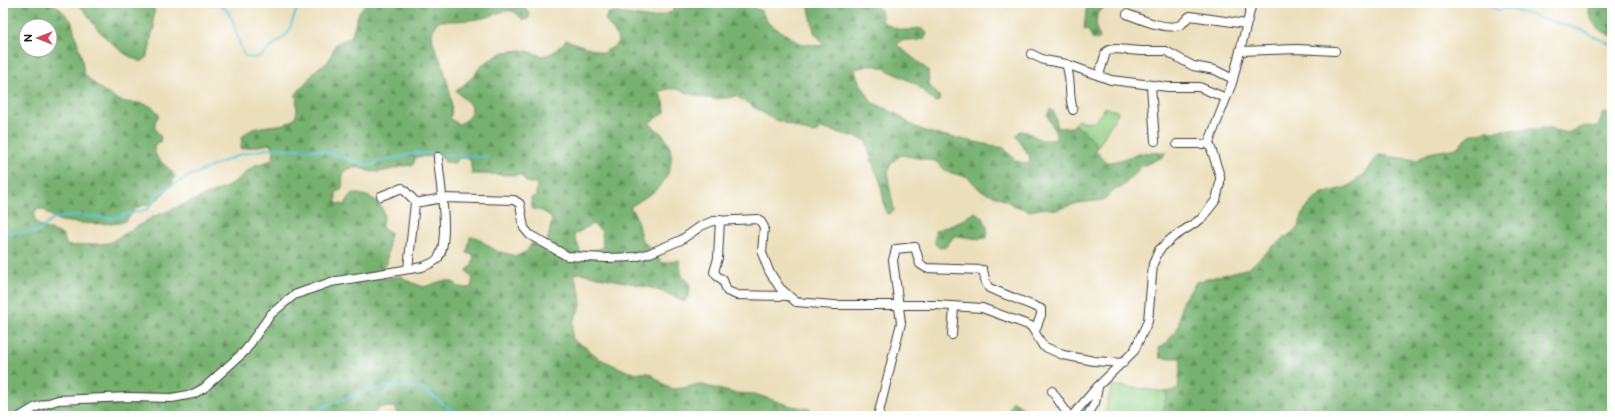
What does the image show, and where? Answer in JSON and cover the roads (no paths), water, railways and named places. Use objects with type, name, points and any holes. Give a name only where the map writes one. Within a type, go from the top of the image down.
[{"type":"street","points":[[1072,416],[1098,386],[1134,351],[1148,321],[1153,264],[1160,250],[1172,238],[1201,219],[1216,200],[1220,176],[1209,144],[1211,133],[1233,80],[1252,3]]},
{"type":"street","points":[[1127,14],[1153,24],[1168,26],[1181,24],[1190,16],[1246,24]]},
{"type":"street","points":[[1099,75],[1106,52],[1116,49],[1166,51],[1193,66],[1215,70],[1233,80]]},
{"type":"street","points":[[1240,50],[1297,49],[1335,52]]},
{"type":"street","points":[[1031,54],[1044,60],[1066,64],[1111,80],[1151,86],[1199,87],[1226,98]]},
{"type":"street","points":[[1066,64],[1070,78],[1070,102],[1073,110]]},
{"type":"street","points":[[1151,86],[1155,141]]},
{"type":"street","points":[[1177,144],[1209,144]]},
{"type":"street","points":[[20,416],[36,406],[58,400],[128,397],[172,398],[193,394],[204,388],[238,358],[252,342],[271,314],[294,296],[331,282],[429,265],[439,257],[444,235],[443,198],[438,157]]},
{"type":"street","points":[[381,196],[402,188],[416,202]]},
{"type":"street","points":[[416,202],[443,198],[514,200],[520,204],[524,228],[530,235],[567,256],[581,257],[635,257],[676,242],[701,226],[720,220],[751,219],[761,222],[764,228],[762,244],[764,261],[780,288],[796,302],[806,304],[899,306],[936,305],[988,309],[1030,326],[1035,331],[1039,342],[1043,346],[1062,355],[1094,361],[1123,363]]},
{"type":"street","points":[[408,269],[416,202]]},
{"type":"street","points":[[720,220],[719,248],[714,272],[716,276],[723,280],[727,291],[737,295],[788,296]]},
{"type":"street","points":[[878,416],[900,332],[901,316],[893,260],[894,251],[898,248],[913,246],[916,249],[918,259],[923,267],[983,270],[989,288],[1039,308],[1042,313],[1035,331]]},
{"type":"street","points":[[952,335],[954,307]]},
{"type":"street","points":[[1087,416],[1095,403],[1098,386]]},
{"type":"street","points":[[1052,391],[1069,416]]},
{"type":"waterway","points":[[193,3],[219,5],[225,9],[232,20],[242,51],[245,56],[253,58],[261,56],[288,33],[296,11],[302,3]]},
{"type":"waterway","points":[[1488,3],[1498,11],[1507,8],[1581,30],[1612,45]]},
{"type":"waterway","points":[[3,233],[38,232],[54,218],[76,215],[113,218],[148,209],[157,194],[185,178],[241,154],[272,148],[320,150],[368,166],[384,160],[417,153],[487,157]]},
{"type":"waterway","points":[[305,416],[347,397],[378,388],[393,386],[408,387],[427,392],[433,395],[452,411],[463,416]]}]
